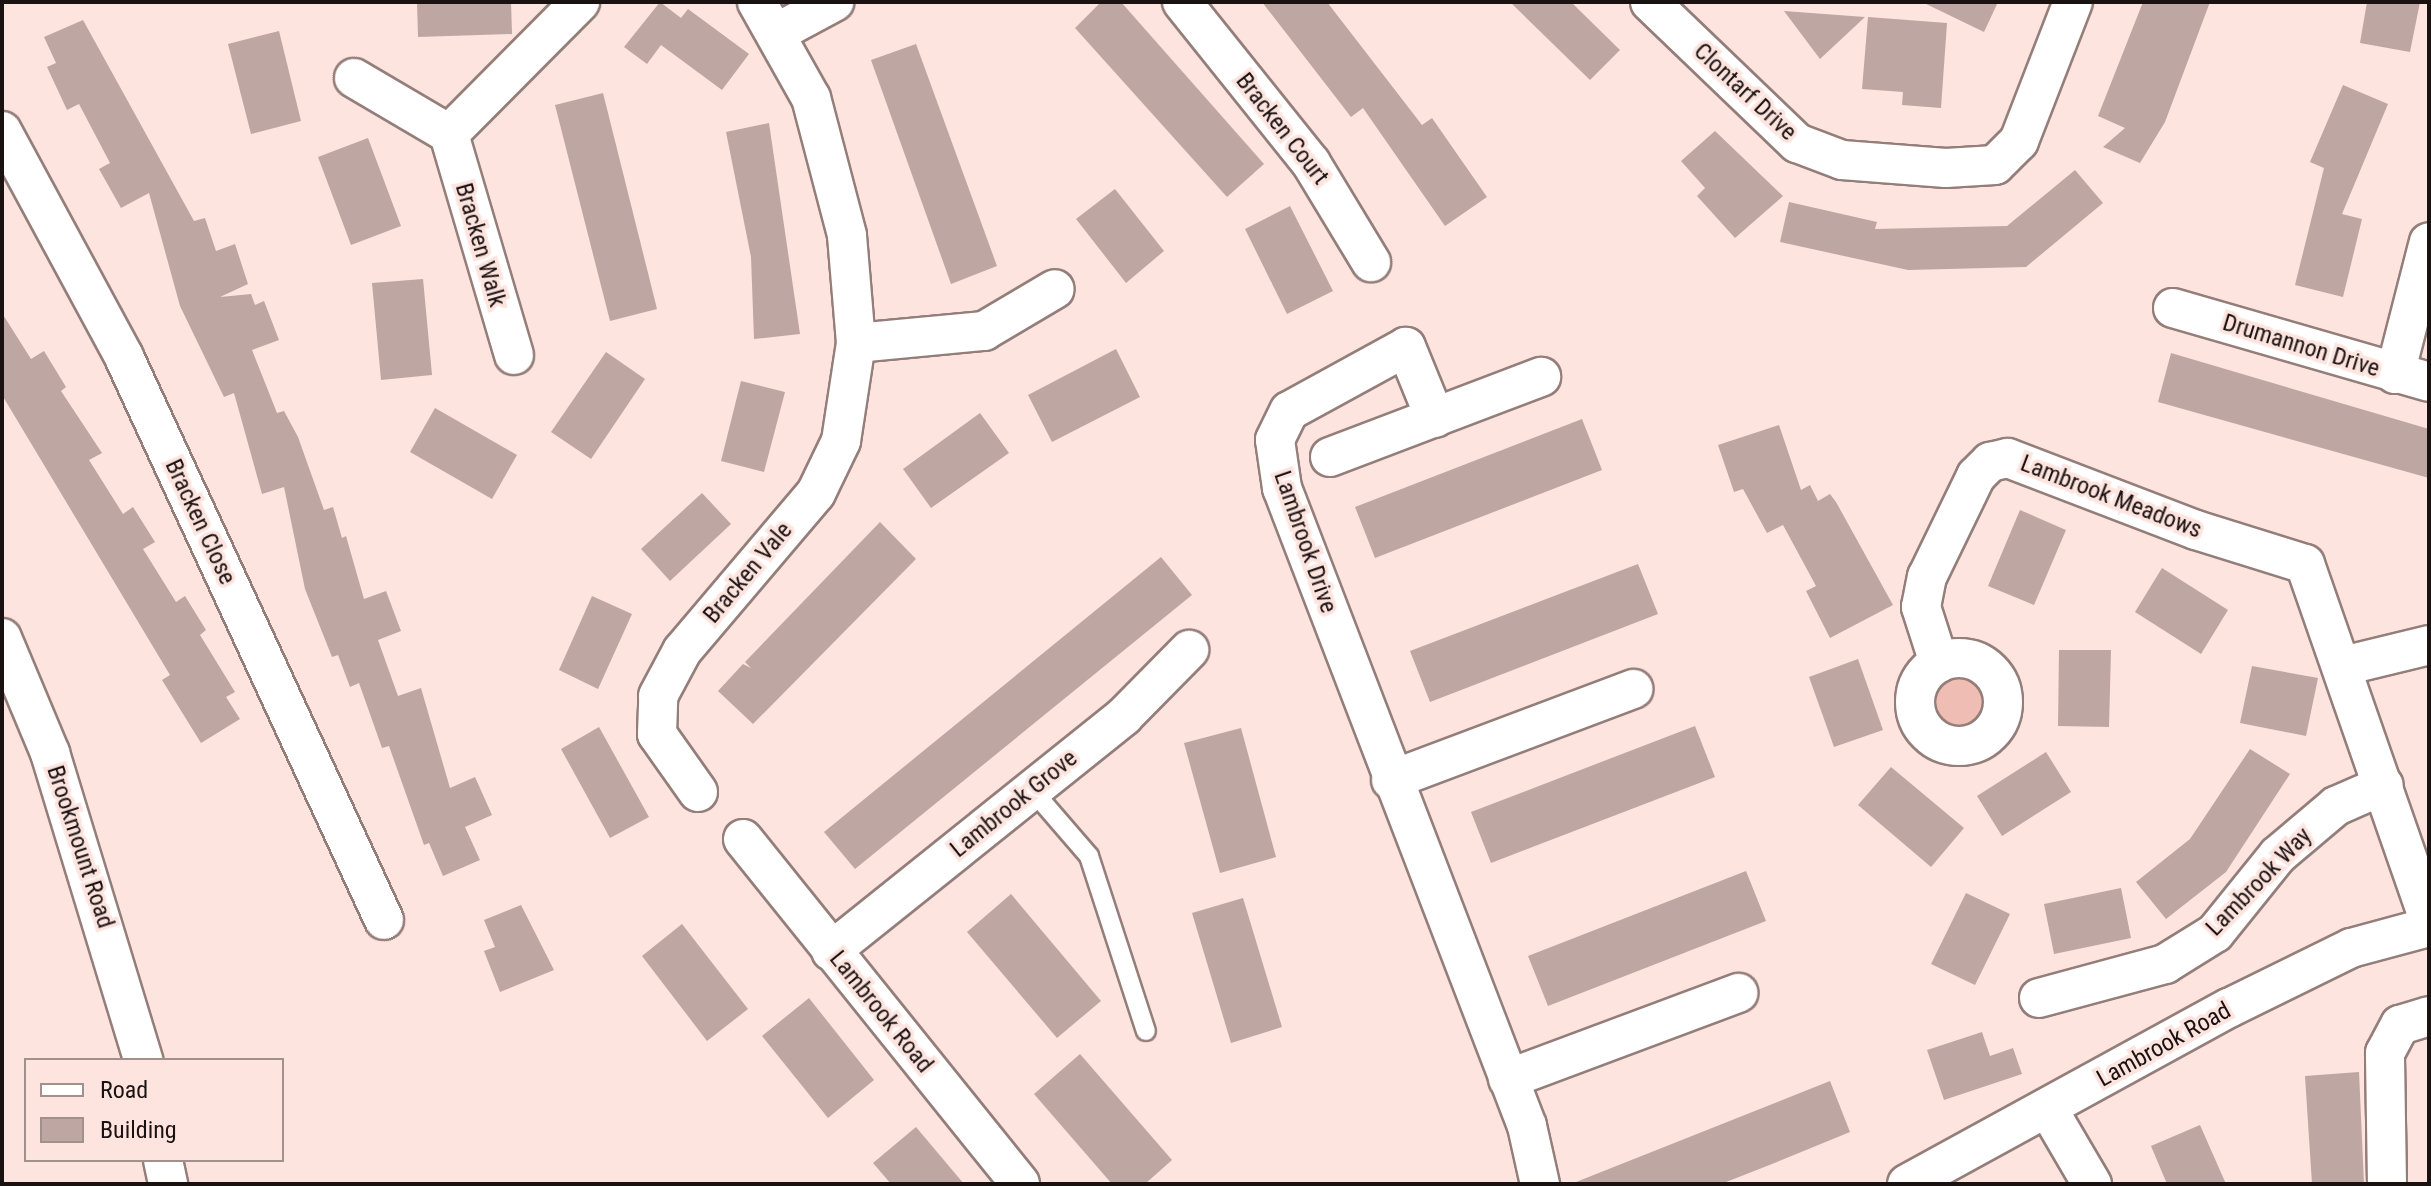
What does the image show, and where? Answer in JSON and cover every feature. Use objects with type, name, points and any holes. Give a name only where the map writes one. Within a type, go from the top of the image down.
[{"type":"street","points":[[354,78],[449,134],[580,2]]},
{"type":"street","points":[[768,17],[834,2]]},
{"type":"street","name":"Bracken Court","points":[[1182,2],[1311,163],[1371,262]]},
{"type":"street","name":"Clontarf Drive","points":[[1650,2],[1797,143],[1842,160],[1892,167],[1995,165],[2019,141],[2073,2]]},
{"type":"street","name":"Bracken Vale","points":[[698,792],[657,734],[658,696],[682,651],[816,493],[841,441],[856,343],[847,235],[811,98],[768,17]]},
{"type":"street","name":"Bracken Close","points":[[2,131],[124,357],[384,920]]},
{"type":"street","name":"Bracken Walk","points":[[449,134],[514,355]]},
{"type":"street","points":[[2412,378],[2429,242]]},
{"type":"street","points":[[856,343],[984,331],[1055,289]]},
{"type":"street","name":"Drumannon Drive","points":[[2173,308],[2412,378]]},
{"type":"street","name":"Lambrook Drive","points":[[1435,418],[1406,347],[1289,411],[1275,440],[1282,488],[1391,780],[1508,1079],[1540,1184]]},
{"type":"street","points":[[1330,457],[1541,377]]},
{"type":"street","name":"Lambrook Meadows","points":[[1939,663],[1921,607],[1927,577],[1976,476],[1990,462],[2008,458],[2196,530],[2305,564],[2343,666]]},
{"type":"street","name":"Brookmount Road","points":[[2,638],[50,753],[142,1058]]},
{"type":"street","points":[[2429,645],[2343,666],[2429,924]]},
{"type":"street","name":"Lambrook Grove","points":[[831,951],[1124,716],[1189,650]]},
{"type":"street","points":[[1391,780],[1633,689]]},
{"type":"street","name":"Lambrook Way","points":[[2039,998],[2165,964],[2215,933],[2278,855],[2336,806],[2384,785]]},
{"type":"street","name":"Lambrook Road","points":[[743,839],[1020,1184]]},
{"type":"street","name":"Lambrook Road","points":[[1907,1184],[2229,1008],[2351,948],[2429,924]]},
{"type":"street","points":[[1508,1079],[1738,993]]},
{"type":"street","points":[[2387,1184],[2385,1053],[2400,1025],[2429,1016]]},
{"type":"street","points":[[2048,1109],[2092,1184]]},
{"type":"street","points":[[163,1162],[168,1184]]},
{"type":"lane","points":[[1032,790],[1089,856],[1146,1031]]},
{"type":"shaded area","points":[[1959,677],[1977,685],[1985,703],[1977,721],[1959,729],[1941,721],[1933,703],[1941,685]]},
{"type":"building","points":[[417,2],[511,2],[512,34],[418,37]]},
{"type":"building","points":[[660,2],[681,18],[688,9],[749,54],[722,90],[661,45],[647,64],[624,47]]},
{"type":"building","points":[[1101,2],[1121,2],[1264,164],[1227,197],[1075,28]]},
{"type":"building","points":[[1262,2],[1327,2],[1422,125],[1432,118],[1487,197],[1445,226],[1363,108],[1351,117]]},
{"type":"building","points":[[1510,2],[1571,2],[1620,50],[1590,80]]},
{"type":"building","points":[[1922,2],[1998,2],[1984,32]]},
{"type":"building","points":[[2143,2],[2210,2],[2165,122],[2140,163],[2103,147],[2125,128],[2098,116]]},
{"type":"building","points":[[2367,2],[2420,2],[2410,52],[2360,43]]},
{"type":"building","points":[[1784,11],[1865,17],[1820,59]]},
{"type":"building","points":[[1868,17],[1947,23],[1941,108],[1902,105],[1903,92],[1862,89]]},
{"type":"building","points":[[83,20],[194,221],[205,218],[216,251],[235,244],[248,284],[220,297],[251,294],[255,305],[264,301],[279,340],[252,350],[277,413],[284,411],[298,437],[324,510],[333,507],[342,538],[346,536],[364,599],[386,591],[401,631],[378,640],[398,696],[421,688],[450,788],[475,777],[492,815],[465,827],[480,860],[443,876],[429,843],[424,845],[389,746],[382,748],[359,683],[350,687],[338,655],[332,657],[305,589],[284,487],[262,494],[234,393],[224,397],[180,306],[149,193],[121,208],[99,169],[110,163],[79,104],[67,110],[47,67],[56,63],[44,37]]},
{"type":"building","points":[[279,31],[301,121],[251,134],[228,44]]},
{"type":"building","points":[[916,44],[997,266],[951,284],[871,60]]},
{"type":"building","points":[[2343,85],[2388,104],[2342,214],[2362,219],[2343,297],[2295,285],[2324,168],[2310,162]]},
{"type":"building","points":[[603,93],[657,309],[610,321],[555,105]]},
{"type":"building","points":[[769,123],[800,334],[754,339],[751,257],[726,132]]},
{"type":"building","points":[[1715,131],[1783,196],[1735,238],[1697,196],[1705,188],[1681,161]]},
{"type":"building","points":[[368,138],[401,226],[351,245],[318,157]]},
{"type":"building","points":[[2075,170],[2103,203],[2026,267],[1908,270],[1780,242],[1789,202],[1877,222],[1875,229],[2007,226]]},
{"type":"building","points":[[1115,189],[1164,251],[1126,283],[1076,219]]},
{"type":"building","points":[[1290,206],[1333,291],[1287,314],[1245,229]]},
{"type":"building","points":[[423,279],[432,375],[381,380],[372,283]]},
{"type":"building","points":[[2,313],[31,359],[44,351],[66,387],[61,391],[102,453],[89,460],[123,514],[133,507],[155,542],[143,549],[176,602],[185,596],[206,630],[200,635],[235,692],[226,697],[240,719],[201,743],[162,680],[170,675],[2,395]]},
{"type":"building","points":[[1116,349],[1140,397],[1052,442],[1028,395]]},
{"type":"building","points":[[606,352],[645,379],[591,459],[551,432]]},
{"type":"building","points":[[2171,353],[2429,429],[2429,478],[2158,402]]},
{"type":"building","points":[[741,381],[785,392],[764,472],[721,461]]},
{"type":"building","points":[[435,408],[517,455],[492,499],[410,452]]},
{"type":"building","points":[[980,413],[1009,453],[931,508],[903,469]]},
{"type":"building","points":[[1582,419],[1602,470],[1375,558],[1355,507]]},
{"type":"building","points":[[1779,425],[1801,490],[1810,485],[1818,501],[1830,494],[1893,605],[1830,638],[1806,591],[1816,586],[1783,525],[1767,533],[1743,489],[1734,492],[1718,445]]},
{"type":"building","points":[[702,493],[731,524],[670,581],[641,549]]},
{"type":"building","points":[[2020,510],[2066,530],[2034,605],[1988,586]]},
{"type":"building","points":[[880,522],[916,559],[753,724],[718,691],[743,664],[751,668],[745,662]]},
{"type":"building","points":[[1161,557],[1192,595],[855,869],[824,832]]},
{"type":"building","points":[[1638,564],[1658,614],[1430,702],[1410,651]]},
{"type":"building","points":[[2162,568],[2228,610],[2201,654],[2135,612]]},
{"type":"building","points":[[592,596],[632,614],[598,689],[559,670]]},
{"type":"building","points":[[2059,650],[2111,650],[2109,727],[2058,726]]},
{"type":"building","points":[[1858,659],[1883,730],[1834,747],[1809,677]]},
{"type":"building","points":[[2252,666],[2318,678],[2306,736],[2240,723]]},
{"type":"building","points":[[1695,726],[1715,777],[1491,863],[1471,812]]},
{"type":"building","points":[[599,727],[649,817],[610,838],[561,749]]},
{"type":"building","points":[[1241,728],[1276,857],[1220,873],[1184,743]]},
{"type":"building","points":[[2250,749],[2290,774],[2226,872],[2166,919],[2136,882],[2190,839]]},
{"type":"building","points":[[2046,752],[2071,792],[2002,836],[1977,796]]},
{"type":"building","points":[[1891,767],[1964,828],[1931,867],[1858,805]]},
{"type":"building","points":[[1746,871],[1766,921],[1548,1006],[1528,956]]},
{"type":"building","points":[[2121,888],[2131,938],[2054,954],[2044,904]]},
{"type":"building","points":[[1966,893],[2010,914],[1975,985],[1931,964]]},
{"type":"building","points":[[1011,894],[1101,1001],[1057,1038],[967,932]]},
{"type":"building","points":[[1243,898],[1282,1027],[1231,1043],[1192,913]]},
{"type":"building","points":[[521,905],[554,970],[500,992],[484,951],[495,947],[484,920]]},
{"type":"building","points":[[682,924],[748,1009],[707,1041],[642,956]]},
{"type":"building","points":[[809,998],[874,1080],[828,1118],[762,1036]]},
{"type":"building","points":[[1982,1032],[1990,1056],[2013,1048],[2022,1074],[1944,1100],[1927,1050]]},
{"type":"building","points":[[1080,1054],[1172,1160],[1145,1184],[1112,1184],[1034,1094]]},
{"type":"building","points":[[2359,1072],[2364,1184],[2312,1184],[2305,1076]]},
{"type":"building","points":[[1830,1081],[1850,1132],[1772,1164],[1721,1184],[1571,1184]]},
{"type":"building","points":[[2200,1125],[2226,1184],[2167,1184],[2151,1146]]},
{"type":"building","points":[[916,1127],[964,1184],[891,1184],[873,1163]]}]
